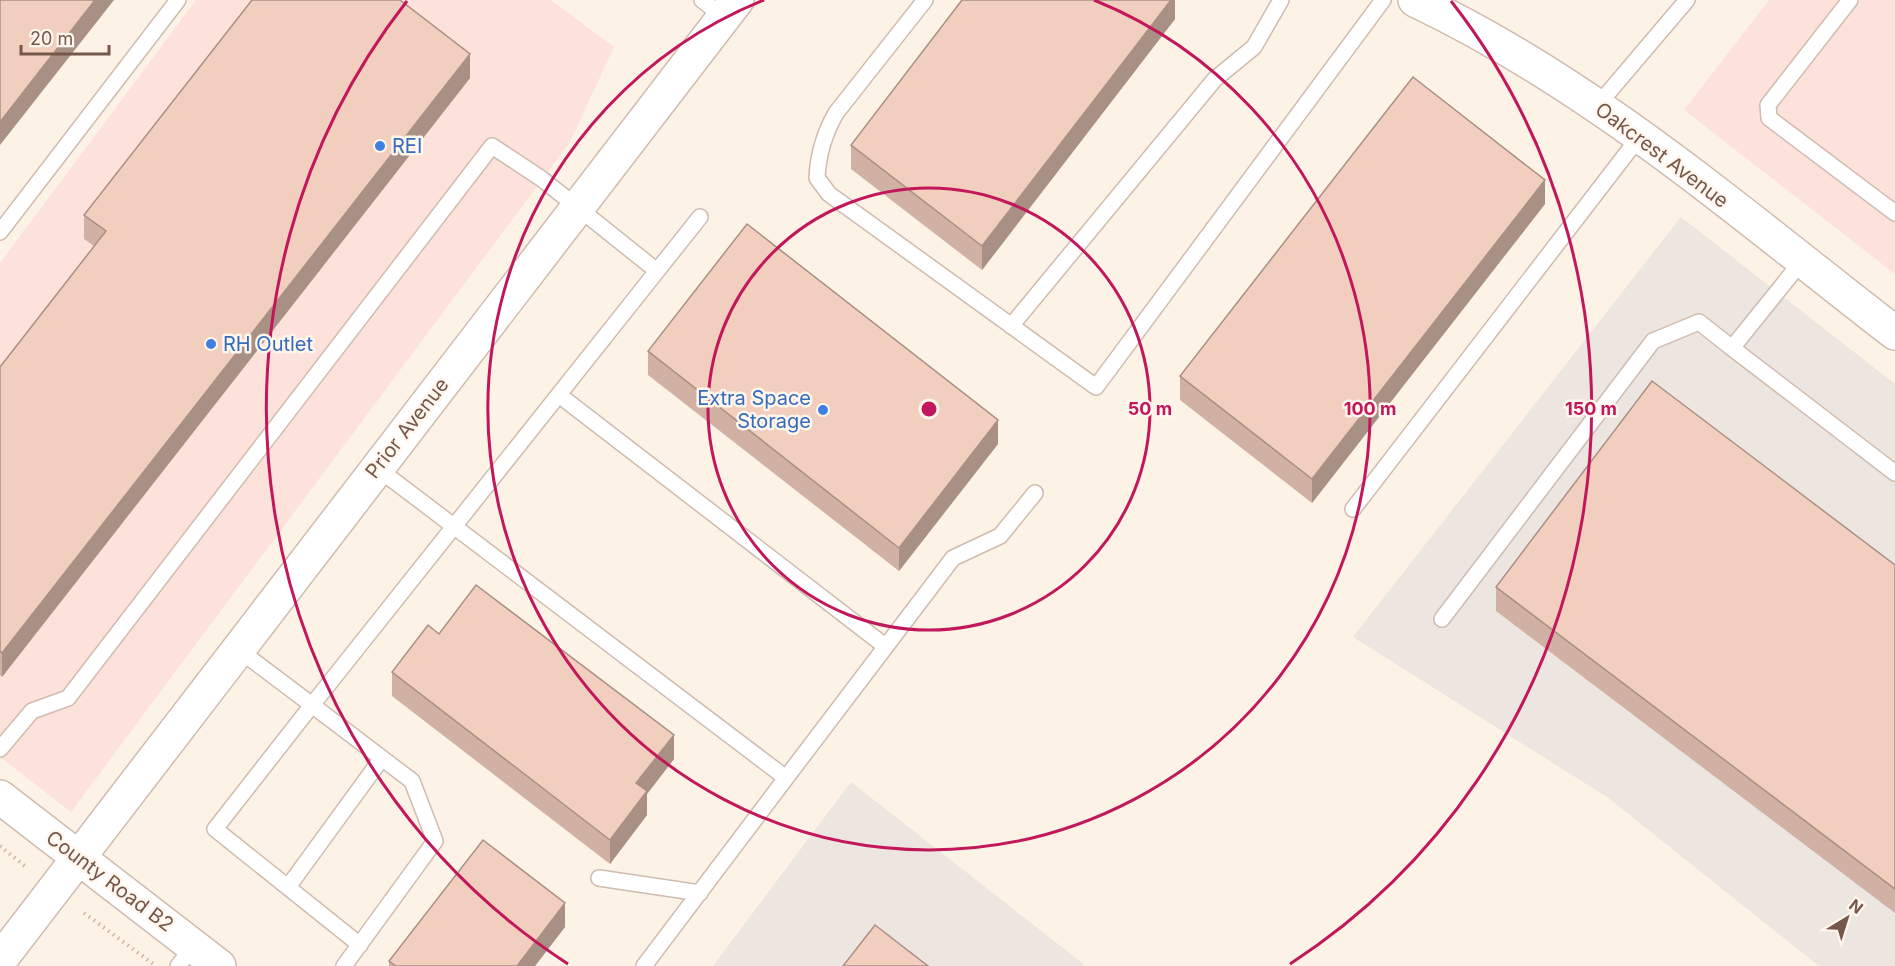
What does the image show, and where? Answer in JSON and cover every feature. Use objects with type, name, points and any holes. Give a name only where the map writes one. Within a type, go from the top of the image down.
[{"type":"street","name":"Oakcrest Avenue","points":[[1415,0],[1538,67],[1597,106],[1893,328]]},
{"type":"street","name":"Prior Avenue","points":[[0,958],[577,208],[721,6]]},
{"type":"street","name":"County Road B2","points":[[0,796],[78,857],[197,959]]},
{"type":"lane","points":[[0,231],[178,0]]},
{"type":"lane","points":[[925,0],[832,120],[818,156],[817,178],[829,194],[1096,387],[1383,0]]},
{"type":"lane","points":[[1011,326],[1215,80],[1254,47],[1281,0]]},
{"type":"lane","points":[[1597,106],[1687,0]]},
{"type":"lane","points":[[1850,0],[1768,105],[1769,118],[1895,213]]},
{"type":"lane","points":[[1353,509],[1640,136]]},
{"type":"lane","points":[[0,749],[32,711],[68,698],[492,146],[542,179],[657,271]]},
{"type":"lane","points":[[360,945],[215,829],[700,217]]},
{"type":"lane","points":[[1732,348],[1802,261]]},
{"type":"lane","points":[[1442,619],[1653,341],[1699,322],[1895,473]]},
{"type":"lane","points":[[559,395],[885,646]]},
{"type":"lane","points":[[376,468],[786,778]]},
{"type":"lane","points":[[644,966],[953,558],[1000,536],[1035,493]]},
{"type":"lane","points":[[239,650],[412,781],[435,841],[344,966]]},
{"type":"lane","points":[[288,887],[382,758]]},
{"type":"lane","points":[[599,878],[700,893]]},
{"type":"path","points":[[0,846],[27,867]]},
{"type":"path","points":[[84,913],[156,966]]},
{"type":"shaded area","points":[[196,0],[551,0],[614,47],[570,142],[71,812],[0,757],[0,263]]},
{"type":"shaded area","points":[[1769,0],[1895,0],[1895,274],[1684,110]]},
{"type":"shaded area","points":[[1681,217],[1895,384],[1895,966],[1819,966],[1607,797],[1353,637]]},
{"type":"shaded area","points":[[851,782],[1086,966],[713,966]]},
{"type":"building","points":[[0,0],[95,0],[0,122]]},
{"type":"building","points":[[252,0],[400,0],[470,54],[2,653],[0,651],[0,367],[106,231],[84,215]]},
{"type":"building","points":[[962,0],[1171,0],[982,246],[851,145]]},
{"type":"building","points":[[1413,77],[1545,180],[1312,479],[1180,376]]},
{"type":"building","name":"Extra Space Storage","points":[[747,224],[998,420],[899,548],[648,351]]},
{"type":"building","points":[[1652,381],[1895,565],[1895,889],[1496,587]]},
{"type":"building","points":[[476,585],[674,735],[636,783],[647,791],[610,840],[392,672],[428,625],[439,634]]},
{"type":"building","points":[[483,840],[565,903],[517,966],[396,966],[389,961]]},
{"type":"building","points":[[875,925],[928,966],[843,966]]},
{"type":"place","name":"REI","points":[[380,146]]},
{"type":"place","name":"RH Outlet","points":[[211,344]]},
{"type":"place","name":"Extra Space Storage","points":[[823,410]]}]
